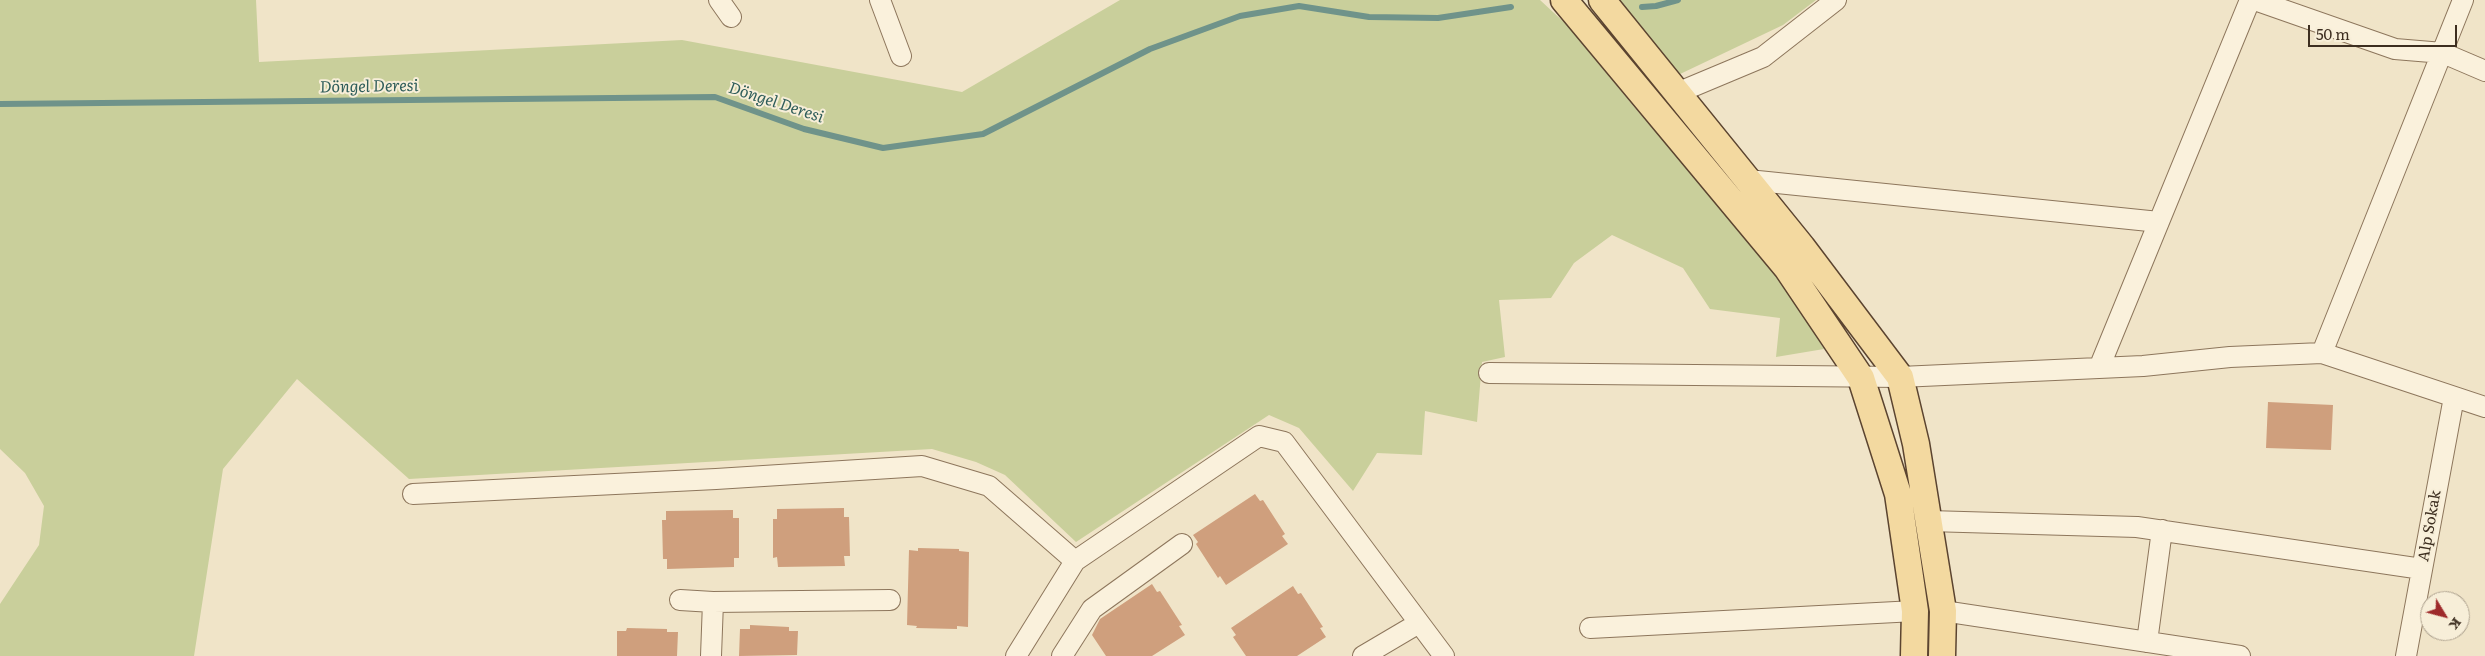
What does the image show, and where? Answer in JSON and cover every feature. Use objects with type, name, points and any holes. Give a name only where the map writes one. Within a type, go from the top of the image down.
[{"type":"main road","points":[[1564,0],[1787,268],[1861,378],[1898,494],[1915,611],[1914,656]]},
{"type":"main road","points":[[1602,0],[1802,247],[1900,377],[1916,444],[1943,611],[1942,656]]},
{"type":"street","points":[[720,0],[731,17]]},
{"type":"street","points":[[880,0],[901,56]]},
{"type":"street","points":[[1677,93],[1763,57],[1836,0]]},
{"type":"street","points":[[2099,368],[2250,0]]},
{"type":"street","points":[[2255,0],[2396,49],[2443,53],[2485,70]]},
{"type":"street","points":[[2322,353],[2463,0]]},
{"type":"street","points":[[1748,180],[2159,222]]},
{"type":"street","points":[[1489,374],[1861,378],[2099,368],[2230,357],[2322,353],[2485,407]]},
{"type":"street","name":"Alp Sokak","points":[[2406,656],[2454,397]]},
{"type":"street","points":[[1016,656],[1075,561],[1259,436],[1284,442],[1444,656]]},
{"type":"street","points":[[414,494],[716,479],[922,466],[989,486],[1075,561]]},
{"type":"street","points":[[1929,521],[2137,527],[2422,569]]},
{"type":"street","points":[[2147,642],[2162,530]]},
{"type":"street","points":[[1062,656],[1092,609],[1182,544]]},
{"type":"street","points":[[680,600],[713,602],[890,600]]},
{"type":"street","points":[[711,656],[713,602]]},
{"type":"street","points":[[1590,628],[1915,611]]},
{"type":"street","points":[[1943,611],[2240,656]]},
{"type":"street","points":[[1364,656],[1419,623]]},
{"type":"green space","points":[[0,0],[256,0],[259,62],[682,40],[962,92],[1120,0],[1540,0],[1567,25],[1635,108],[1776,268],[1824,349],[1776,357],[1780,318],[1710,309],[1683,268],[1612,235],[1574,263],[1551,298],[1499,300],[1505,357],[1482,362],[1477,422],[1425,411],[1422,455],[1377,453],[1353,491],[1299,428],[1269,415],[1076,542],[1005,475],[976,462],[932,449],[409,479],[297,379],[223,469],[194,656],[0,656],[0,604],[39,545],[44,506],[25,473],[0,449]]},
{"type":"green space","points":[[1620,0],[1816,0],[1783,25],[1678,75]]},
{"type":"building","points":[[2268,402],[2333,405],[2331,450],[2266,448]]},
{"type":"building","points":[[1255,494],[1260,501],[1263,500],[1285,534],[1282,536],[1288,544],[1226,585],[1220,576],[1218,578],[1196,544],[1198,542],[1193,535]]},
{"type":"building","points":[[844,508],[844,517],[849,517],[850,556],[844,556],[845,566],[778,567],[777,557],[773,558],[773,519],[777,519],[777,509]]},
{"type":"building","points":[[733,510],[733,518],[739,518],[739,558],[734,558],[734,567],[667,569],[667,559],[663,559],[662,520],[666,520],[666,511]]},
{"type":"building","points":[[918,548],[959,549],[959,551],[969,552],[968,627],[957,626],[957,629],[916,628],[917,626],[907,625],[909,550],[918,551]]},
{"type":"building","points":[[1152,584],[1157,592],[1160,591],[1182,625],[1179,626],[1185,635],[1152,656],[1106,656],[1092,635],[1100,619]]},
{"type":"building","points":[[1293,586],[1298,594],[1301,593],[1323,627],[1320,628],[1326,637],[1297,656],[1246,656],[1233,637],[1236,635],[1231,628]]},
{"type":"building","points":[[750,625],[789,627],[789,631],[798,631],[797,655],[739,656],[740,629],[750,629]]},
{"type":"building","points":[[627,628],[667,629],[667,632],[678,632],[677,656],[617,656],[617,631],[626,631]]},
{"type":"waterway","name":"Döngel Deresi","points":[[1642,7],[1656,6],[1678,0]]},
{"type":"waterway","name":"Döngel Deresi","points":[[0,104],[715,97],[804,129],[883,148],[983,134],[1150,49],[1240,16],[1299,6],[1369,17],[1438,18],[1511,7]]}]
